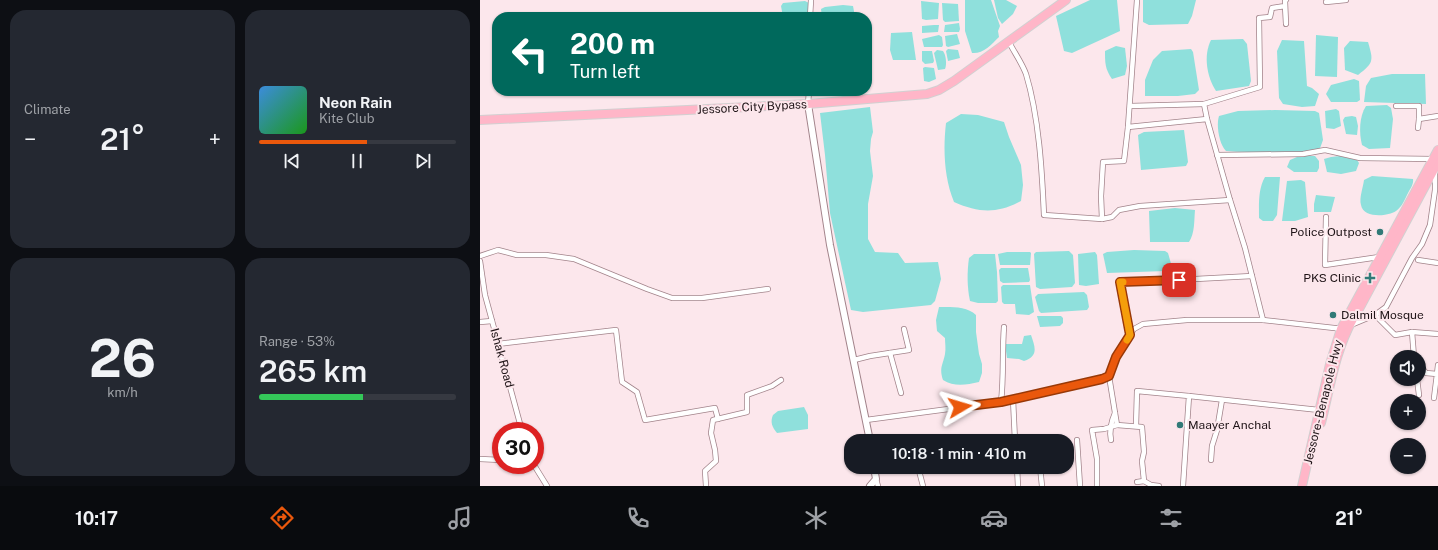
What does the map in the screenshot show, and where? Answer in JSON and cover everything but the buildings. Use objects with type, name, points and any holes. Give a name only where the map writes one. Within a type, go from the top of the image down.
[{"type":"highway","name":"Jessore City Bypass","points":[[480,120],[808,104],[927,94],[939,90],[954,81],[1065,0]]},
{"type":"highway","name":"Jessore- Benapole Hwy","points":[[1307,486],[1337,360],[1350,326],[1435,163],[1438,150]]},
{"type":"highway","name":"Jessore- Benapole Hwy","points":[[1302,486],[1330,364],[1341,329],[1359,298],[1379,257],[1435,163]]},
{"type":"street","points":[[810,12],[811,0]]},
{"type":"street","points":[[1102,219],[1101,196],[1103,162],[1124,161],[1130,106],[1137,0]]},
{"type":"street","points":[[1130,106],[1204,104],[1260,88],[1259,18],[1270,17],[1272,8],[1285,6],[1286,24],[1286,0]]},
{"type":"street","points":[[1326,2],[1346,0]]},
{"type":"street","points":[[1009,42],[1026,73],[1034,109],[1042,169],[1044,215],[1102,219],[1112,217],[1119,210],[1140,206],[1230,200]]},
{"type":"street","points":[[809,96],[808,104],[830,245],[869,434]]},
{"type":"street","points":[[1204,104],[1217,155],[1245,248],[1262,320]]},
{"type":"street","points":[[1396,106],[1419,106],[1418,128]]},
{"type":"street","points":[[1419,119],[1438,116]]},
{"type":"street","points":[[1128,127],[1207,119]]},
{"type":"street","points":[[1117,425],[1109,376],[1116,357],[1134,329],[1143,324],[1187,320],[1262,320],[1326,326],[1341,329],[1350,326],[1375,315],[1386,307],[1412,258],[1422,244],[1430,225],[1435,190],[1435,163],[1360,158],[1325,150],[1303,154],[1217,155]]},
{"type":"street","points":[[1326,217],[1325,265],[1379,257]]},
{"type":"street","points":[[480,256],[498,250],[517,255],[546,255],[574,260],[672,298],[702,298],[768,289]]},
{"type":"street","points":[[1418,260],[1438,262]]},
{"type":"street","name":"Ishak Road","points":[[480,261],[483,295],[520,422]]},
{"type":"street","points":[[1130,335],[1120,282],[1252,276]]},
{"type":"street","points":[[1375,315],[1395,335],[1412,332],[1438,334]]},
{"type":"street","points":[[480,322],[492,322]]},
{"type":"street","points":[[1001,402],[1004,381],[1004,327]]},
{"type":"street","points":[[854,360],[909,350],[904,329]]},
{"type":"street","points":[[498,344],[616,330],[622,382],[637,392],[645,420],[715,408],[718,419]]},
{"type":"street","points":[[1412,332],[1413,350]]},
{"type":"street","points":[[890,353],[902,393]]},
{"type":"street","points":[[1434,398],[1438,365]]},
{"type":"street","points":[[1426,373],[1437,374]]},
{"type":"street","points":[[866,420],[1001,402],[1102,379],[1109,376]]},
{"type":"street","points":[[706,486],[705,471],[716,461],[711,433],[713,420],[747,412],[747,395],[772,386],[781,380]]},
{"type":"street","points":[[1136,426],[1137,391],[1319,410]]},
{"type":"street","points":[[1183,486],[1189,396]]},
{"type":"street","points":[[1013,399],[1015,434]]},
{"type":"street","points":[[1211,460],[1212,446],[1217,430],[1222,400]]},
{"type":"street","points":[[1111,440],[1111,421],[1115,413]]},
{"type":"street","points":[[1097,486],[1097,459],[1092,430],[1104,430],[1117,425],[1142,427],[1144,452],[1142,461],[1144,481]]},
{"type":"street","points":[[1077,440],[1080,486]]},
{"type":"street","points":[[480,459],[492,460]]},
{"type":"street","points":[[540,474],[547,486]]},
{"type":"street","points":[[875,474],[878,486]]},
{"type":"street","points":[[920,474],[923,486]]},
{"type":"street","points":[[1017,474],[1018,486]]},
{"type":"street","points":[[1041,474],[1042,486]]},
{"type":"street","points":[[870,486],[876,479]]},
{"type":"street","points":[[1137,482],[1144,481],[1146,483],[1159,486]]},
{"type":"water","points":[[965,0],[991,0],[1000,26],[998,31],[999,37],[987,48],[976,53],[972,53],[965,31]]},
{"type":"water","points":[[994,0],[1006,0],[1017,6],[1013,14],[1002,24],[998,18]]},
{"type":"water","points":[[1090,0],[1117,0],[1120,31],[1072,53],[1064,51],[1056,16]]},
{"type":"water","points":[[1143,0],[1196,0],[1192,16],[1188,24],[1149,25],[1143,22]]},
{"type":"water","points":[[805,1],[809,3],[808,12],[782,12],[781,6],[783,3]]},
{"type":"water","points":[[921,1],[939,3],[938,19],[922,19]]},
{"type":"water","points":[[942,3],[958,4],[959,21],[945,22],[943,20]]},
{"type":"water","points":[[843,5],[853,6],[854,12],[821,12],[821,9],[825,7]]},
{"type":"water","points":[[959,23],[959,32],[944,32],[945,25]]},
{"type":"water","points":[[939,25],[938,32],[922,33],[922,26]]},
{"type":"water","points":[[912,32],[916,60],[893,60],[890,50],[891,33]]},
{"type":"water","points":[[957,34],[960,44],[948,47],[946,46],[945,36]]},
{"type":"water","points":[[939,35],[942,37],[942,47],[924,47],[922,39]]},
{"type":"water","points":[[1316,35],[1338,37],[1337,77],[1315,76]]},
{"type":"water","points":[[1243,39],[1247,44],[1251,81],[1249,86],[1216,91],[1210,79],[1207,66],[1207,53],[1211,40]]},
{"type":"water","points":[[1282,40],[1304,41],[1307,86],[1319,94],[1315,106],[1302,107],[1283,104],[1279,98],[1277,51]]},
{"type":"water","points":[[1350,41],[1368,42],[1370,49],[1371,62],[1367,68],[1358,75],[1345,70],[1344,48]]},
{"type":"water","points":[[1116,46],[1125,48],[1127,66],[1125,75],[1112,79],[1106,66],[1105,51]]},
{"type":"water","points":[[948,49],[958,50],[960,58],[948,61],[946,51]]},
{"type":"water","points":[[1191,49],[1193,52],[1199,90],[1195,94],[1178,96],[1145,96],[1145,80],[1153,60],[1162,51]]},
{"type":"water","points":[[937,50],[943,51],[944,53],[946,62],[945,69],[938,70],[934,53]]},
{"type":"water","points":[[922,51],[932,51],[933,63],[925,64],[922,61]]},
{"type":"water","points":[[923,68],[934,68],[936,79],[929,82],[924,81]]},
{"type":"water","points":[[1392,74],[1425,74],[1426,104],[1364,102],[1366,86],[1371,78]]},
{"type":"water","points":[[1354,79],[1359,81],[1360,100],[1357,102],[1331,102],[1326,94],[1331,85]]},
{"type":"water","points":[[1387,105],[1391,108],[1393,119],[1390,148],[1369,149],[1362,145],[1361,140],[1360,125],[1364,110],[1366,106]]},
{"type":"water","points":[[870,107],[873,132],[870,151],[873,176],[868,204],[868,239],[875,252],[898,253],[905,263],[938,262],[941,279],[935,301],[931,305],[863,312],[851,310],[830,213],[820,113]]},
{"type":"water","points":[[1336,109],[1339,111],[1341,126],[1334,129],[1326,128],[1325,111]]},
{"type":"water","points":[[1238,111],[1315,111],[1319,113],[1323,140],[1319,151],[1226,151],[1219,134],[1219,116]]},
{"type":"water","points":[[961,114],[978,115],[1004,122],[1021,165],[1023,185],[1021,201],[996,210],[980,210],[954,202],[946,173],[945,133],[946,123]]},
{"type":"water","points":[[1345,117],[1356,117],[1358,126],[1357,135],[1346,134],[1343,120]]},
{"type":"water","points":[[1184,130],[1188,162],[1186,166],[1141,170],[1138,135],[1144,132]]},
{"type":"water","points":[[1305,156],[1315,156],[1319,161],[1319,168],[1317,172],[1294,172],[1287,167],[1290,160]]},
{"type":"water","points":[[1340,156],[1357,160],[1359,163],[1356,171],[1341,174],[1327,172],[1324,159]]},
{"type":"water","points":[[1372,176],[1413,179],[1412,185],[1400,207],[1396,211],[1376,215],[1366,212],[1363,209],[1360,199],[1364,180]]},
{"type":"water","points":[[1265,177],[1280,177],[1277,215],[1273,221],[1263,221],[1259,218],[1260,192]]},
{"type":"water","points":[[1301,180],[1305,182],[1308,217],[1295,221],[1282,221],[1287,181]]},
{"type":"water","points":[[1316,195],[1335,197],[1331,212],[1314,212]]},
{"type":"water","points":[[1175,208],[1195,210],[1193,231],[1189,242],[1150,242],[1149,211]]},
{"type":"water","points":[[1134,250],[1165,251],[1168,253],[1172,267],[1166,271],[1107,273],[1103,254],[1107,252]]},
{"type":"water","points":[[1069,251],[1073,255],[1075,283],[1072,287],[1040,289],[1036,287],[1034,254],[1036,252]]},
{"type":"water","points":[[1007,252],[1030,252],[1030,265],[1000,265],[998,254]]},
{"type":"water","points":[[1095,252],[1097,255],[1099,284],[1086,286],[1079,285],[1078,254]]},
{"type":"water","points":[[974,254],[995,254],[998,301],[996,303],[978,303],[970,301],[968,263],[969,258]]},
{"type":"water","points":[[1001,268],[1028,268],[1030,280],[1029,282],[1003,283],[1000,281],[999,270]]},
{"type":"water","points":[[1003,285],[1030,285],[1034,312],[1029,315],[1016,314],[1015,304],[1004,304],[1002,302],[1001,287]]},
{"type":"water","points":[[1084,292],[1087,295],[1089,307],[1087,310],[1041,313],[1035,297],[1038,294]]},
{"type":"water","points":[[939,307],[964,309],[976,315],[976,332],[982,364],[982,373],[979,382],[960,385],[951,384],[943,380],[941,369],[945,352],[945,338],[937,331],[936,320]]},
{"type":"water","points":[[1037,316],[1061,316],[1063,318],[1063,323],[1060,326],[1040,327]]},
{"type":"water","points":[[1031,335],[1035,351],[1032,357],[1024,361],[1007,358],[1005,344],[1022,344],[1024,336]]},
{"type":"water","points":[[804,407],[808,415],[808,429],[777,433],[772,424],[773,415],[778,411]]},
{"type":"slow traffic","points":[[1123,282],[1120,282],[1130,335],[1127,340]]},
{"type":"place","name":"Police Outpost","points":[[1380,232]]},
{"type":"place","name":"PKS Clinic","points":[[1370,278]]},
{"type":"place","name":"Dalmil Mosque","points":[[1333,315]]},
{"type":"place","name":"Maayer Anchal","points":[[1180,425]]},
{"type":"route","points":[[960,407],[1001,402],[1102,379],[1109,376],[1116,357],[1130,335],[1120,282],[1179,280]]}]
